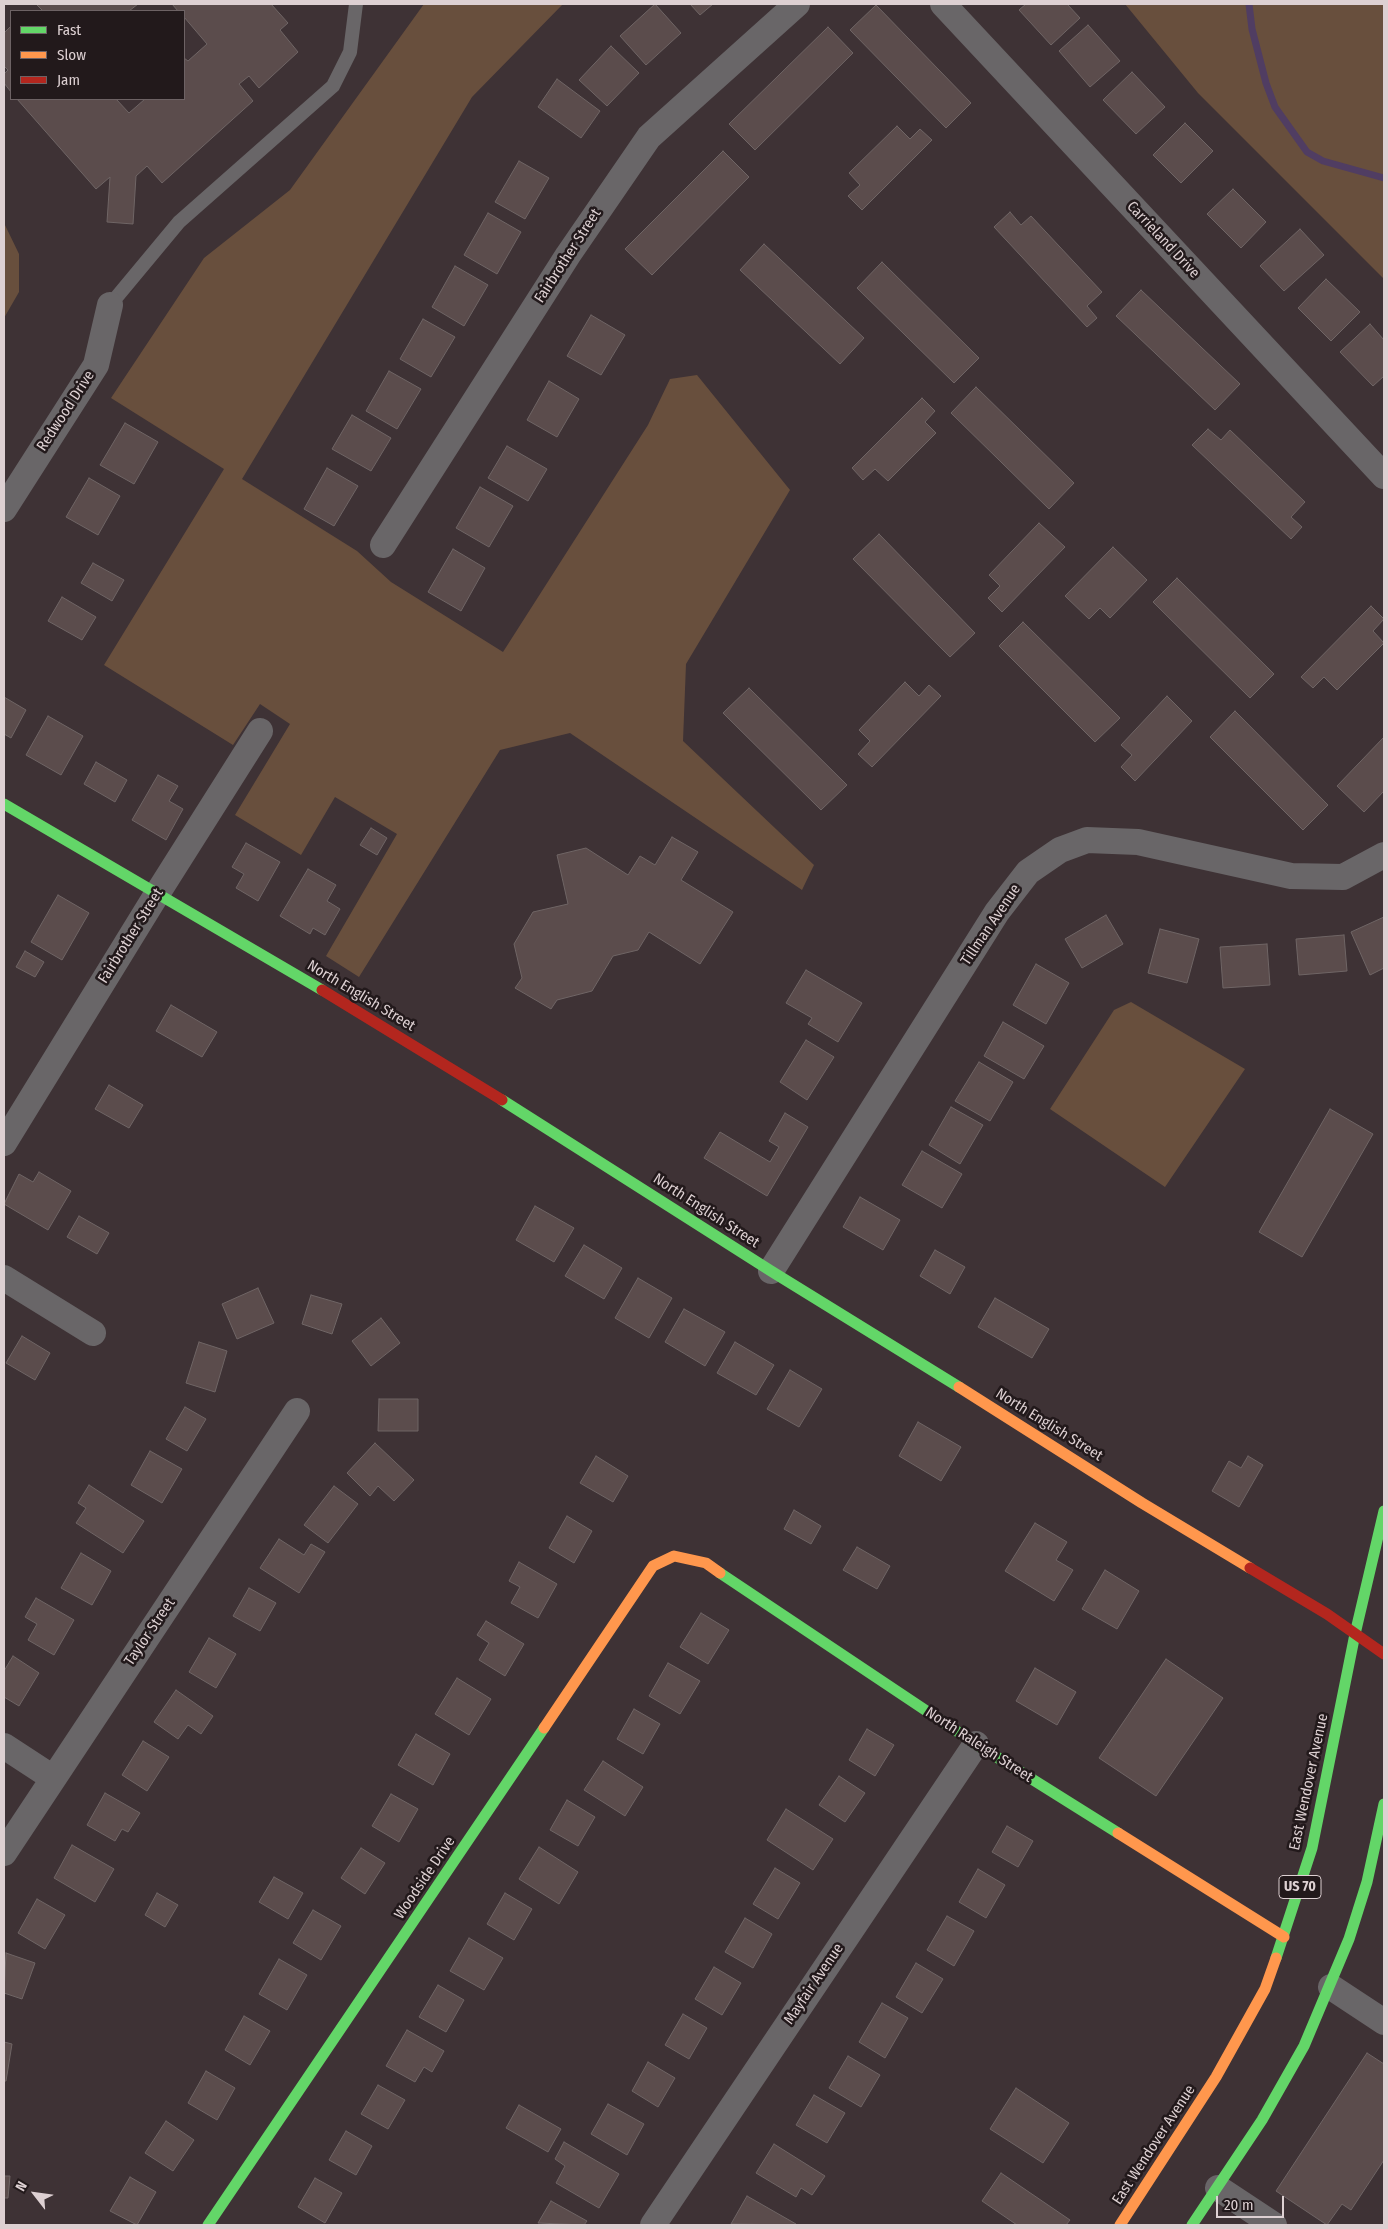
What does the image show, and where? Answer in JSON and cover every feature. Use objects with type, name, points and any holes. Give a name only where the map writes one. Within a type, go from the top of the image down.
[{"type":"main road","name":"North English Street","points":[[4,804],[375,1021],[601,1161],[771,1271],[1062,1451],[1142,1503],[1327,1614],[1384,1654]]},
{"type":"main road","name":"East Wendover Avenue","points":[[1120,2225],[1216,2077],[1265,1988],[1284,1937],[1312,1848],[1355,1634],[1384,1511]]},
{"type":"main road","name":"North Raleigh Street","points":[[674,1556],[706,1563],[976,1744],[1284,1937]]},
{"type":"main road","name":"Woodside Drive","points":[[208,2225],[653,1566],[674,1556]]},
{"type":"main road","points":[[1192,2225],[1218,2188],[1304,2046],[1330,1987],[1367,1882],[1384,1804]]},
{"type":"street","name":"Fairbrother Street","points":[[383,545],[568,255],[649,137],[797,4]]},
{"type":"street","name":"Carrieland Drive","points":[[943,4],[1384,476]]},
{"type":"street","name":"Redwood Drive","points":[[4,509],[96,365],[110,305]]},
{"type":"street","name":"Fairbrother Street","points":[[4,1143],[260,731]]},
{"type":"street","name":"Tillman Avenue","points":[[771,1271],[997,912],[1028,872],[1060,850],[1087,840],[1138,842],[1291,876],[1343,877],[1384,854]]},
{"type":"street","points":[[4,1278],[93,1333]]},
{"type":"street","name":"Taylor Street","points":[[4,1853],[297,1411]]},
{"type":"street","name":"Mayfair Avenue","points":[[653,2225],[976,1744]]},
{"type":"street","points":[[4,1746],[53,1778]]},
{"type":"street","points":[[1330,1987],[1384,2022]]},
{"type":"street","points":[[1218,2188],[1274,2225]]},
{"type":"lane","points":[[110,305],[179,222],[333,86],[350,52],[356,4]]},
{"type":"shaded area","points":[[424,4],[563,4],[472,97],[242,479],[357,551],[391,582],[503,652],[648,425],[670,379],[697,375],[790,490],[686,664],[683,741],[814,865],[802,890],[570,733],[500,750],[359,977],[326,956],[397,834],[335,797],[301,855],[235,815],[290,724],[260,704],[233,745],[104,665],[224,469],[111,398],[204,258],[290,190]]},
{"type":"shaded area","points":[[1125,4],[1384,4],[1384,279],[1198,93]]},
{"type":"shaded area","points":[[4,223],[19,254],[19,292],[4,318]]},
{"type":"shaded area","points":[[1131,1002],[1245,1069],[1165,1187],[1050,1109],[1114,1010]]},
{"type":"building","points":[[36,4],[138,4],[130,10],[42,10]]},
{"type":"building","points":[[172,4],[271,4],[288,23],[280,30],[298,52],[259,88],[249,76],[239,84],[253,101],[162,183],[147,166],[136,176],[133,224],[107,222],[110,177],[96,189],[18,100],[117,100],[129,113],[144,100],[185,100],[185,59],[188,61],[207,44],[185,18],[185,10],[177,10]]},
{"type":"building","points":[[655,4],[681,33],[646,65],[620,36]]},
{"type":"building","points":[[690,4],[713,4],[700,15]]},
{"type":"building","points":[[1026,4],[1067,4],[1080,18],[1051,45],[1019,10]]},
{"type":"building","points":[[876,5],[971,103],[946,128],[850,30]]},
{"type":"building","points":[[1088,25],[1120,61],[1090,87],[1059,51]]},
{"type":"building","points":[[10,27],[10,91],[4,83],[4,74],[8,70],[4,66],[4,33]]},
{"type":"building","points":[[828,27],[853,53],[755,150],[729,124]]},
{"type":"building","points":[[611,46],[639,73],[607,106],[579,80]]},
{"type":"building","points":[[1132,72],[1165,107],[1136,134],[1103,100]]},
{"type":"building","points":[[557,79],[600,111],[581,138],[538,107]]},
{"type":"building","points":[[1185,123],[1213,151],[1181,183],[1153,155]]},
{"type":"building","points":[[897,126],[910,139],[920,129],[932,140],[862,210],[848,196],[860,185],[849,173]]},
{"type":"building","points":[[723,151],[749,177],[652,275],[625,249]]},
{"type":"building","points":[[519,161],[549,178],[525,219],[495,202]]},
{"type":"building","points":[[1233,189],[1266,222],[1241,248],[1207,214]]},
{"type":"building","points":[[1010,212],[1021,225],[1031,216],[1102,292],[1087,306],[1097,318],[1087,327],[994,227]]},
{"type":"building","points":[[488,213],[521,232],[497,274],[464,255]]},
{"type":"building","points":[[1300,229],[1324,255],[1284,291],[1260,266]]},
{"type":"building","points":[[764,244],[864,338],[840,364],[740,270]]},
{"type":"building","points":[[882,262],[979,358],[954,383],[857,288]]},
{"type":"building","points":[[455,266],[488,285],[464,326],[432,307]]},
{"type":"building","points":[[1326,279],[1360,312],[1331,341],[1298,308]]},
{"type":"building","points":[[1141,290],[1240,384],[1215,410],[1116,316]]},
{"type":"building","points":[[591,315],[625,335],[601,375],[567,356]]},
{"type":"building","points":[[423,319],[455,337],[431,377],[400,359]]},
{"type":"building","points":[[1370,324],[1384,340],[1384,376],[1373,386],[1340,352]]},
{"type":"building","points":[[389,371],[421,389],[397,429],[366,411]]},
{"type":"building","points":[[549,381],[579,399],[557,437],[527,420]]},
{"type":"building","points":[[976,387],[1074,483],[1049,509],[951,413]]},
{"type":"building","points":[[922,398],[935,411],[925,422],[936,433],[888,481],[875,469],[863,480],[852,468]]},
{"type":"building","points":[[352,415],[391,438],[371,471],[332,449]]},
{"type":"building","points":[[125,423],[158,442],[134,484],[100,465]]},
{"type":"building","points":[[1208,429],[1221,440],[1230,430],[1305,502],[1291,517],[1302,527],[1291,539],[1192,445]]},
{"type":"building","points":[[507,446],[547,469],[528,501],[488,478]]},
{"type":"building","points":[[327,468],[358,486],[334,526],[304,509]]},
{"type":"building","points":[[89,478],[120,496],[98,535],[66,517]]},
{"type":"building","points":[[480,487],[513,506],[489,547],[456,528]]},
{"type":"building","points":[[1039,523],[1065,547],[1002,612],[988,598],[1000,586],[989,575]]},
{"type":"building","points":[[879,534],[975,633],[950,657],[853,559]]},
{"type":"building","points":[[1113,547],[1147,580],[1110,618],[1100,608],[1089,619],[1065,596]]},
{"type":"building","points":[[453,549],[485,568],[461,611],[428,592]]},
{"type":"building","points":[[93,563],[124,580],[112,601],[81,583]]},
{"type":"building","points":[[1177,578],[1274,674],[1250,698],[1153,602]]},
{"type":"building","points":[[62,597],[96,617],[82,640],[48,621]]},
{"type":"building","points":[[1371,606],[1384,619],[1373,631],[1384,643],[1337,690],[1324,677],[1313,688],[1301,677]]},
{"type":"building","points":[[1023,622],[1120,718],[1095,742],[999,646]]},
{"type":"building","points":[[905,682],[919,696],[929,685],[941,696],[872,767],[858,754],[870,741],[859,730]]},
{"type":"building","points":[[749,688],[847,785],[821,810],[723,713]]},
{"type":"building","points":[[1167,696],[1192,721],[1135,781],[1121,767],[1132,755],[1121,745]]},
{"type":"building","points":[[4,697],[26,710],[11,738],[4,734]]},
{"type":"building","points":[[1235,711],[1328,805],[1303,830],[1210,737]]},
{"type":"building","points":[[48,716],[83,736],[61,775],[26,755]]},
{"type":"building","points":[[1384,737],[1384,791],[1364,812],[1337,786]]},
{"type":"building","points":[[96,762],[127,780],[115,802],[84,784]]},
{"type":"building","points":[[158,775],[178,786],[169,801],[183,809],[166,840],[132,820]]},
{"type":"building","points":[[371,828],[387,838],[377,855],[360,845]]},
{"type":"building","points":[[672,837],[698,852],[681,880],[733,912],[700,964],[649,932],[638,950],[613,956],[592,991],[557,1000],[551,1009],[515,988],[522,978],[514,944],[533,912],[568,904],[557,855],[586,848],[628,875],[640,856],[655,865]]},
{"type":"building","points":[[246,843],[280,862],[258,901],[236,888],[244,874],[232,867]]},
{"type":"building","points":[[308,869],[336,885],[327,901],[340,909],[325,935],[313,928],[310,934],[280,916]]},
{"type":"building","points":[[58,895],[89,913],[62,960],[31,942]]},
{"type":"building","points":[[1106,915],[1123,944],[1082,968],[1065,939]]},
{"type":"building","points":[[1384,917],[1384,968],[1370,975],[1351,932]]},
{"type":"building","points":[[1160,929],[1199,939],[1187,983],[1148,973]]},
{"type":"building","points":[[1344,935],[1347,971],[1299,975],[1296,939]]},
{"type":"building","points":[[1267,944],[1270,985],[1223,988],[1220,947]]},
{"type":"building","points":[[25,951],[44,962],[35,977],[16,967]]},
{"type":"building","points":[[1036,964],[1069,983],[1046,1024],[1013,1005]]},
{"type":"building","points":[[806,970],[862,1003],[838,1042],[808,1024],[812,1018],[786,1003]]},
{"type":"building","points":[[171,1005],[217,1032],[202,1057],[156,1031]]},
{"type":"building","points":[[1003,1022],[1044,1046],[1024,1079],[984,1056]]},
{"type":"building","points":[[806,1040],[834,1057],[807,1100],[780,1082]]},
{"type":"building","points":[[979,1062],[1013,1082],[990,1121],[955,1101]]},
{"type":"building","points":[[109,1085],[143,1105],[129,1128],[95,1109]]},
{"type":"building","points":[[951,1107],[983,1125],[960,1164],[929,1145]]},
{"type":"building","points":[[1330,1109],[1373,1134],[1302,1257],[1259,1232]]},
{"type":"building","points":[[785,1113],[808,1127],[767,1196],[704,1158],[720,1132],[770,1162],[779,1147],[769,1141]]},
{"type":"building","points":[[922,1151],[962,1174],[942,1208],[902,1185]]},
{"type":"building","points":[[39,1172],[71,1191],[48,1230],[4,1204],[19,1174],[33,1182]]},
{"type":"building","points":[[860,1197],[900,1220],[883,1250],[843,1227]]},
{"type":"building","points":[[535,1206],[574,1228],[554,1262],[516,1240]]},
{"type":"building","points":[[79,1216],[109,1233],[97,1254],[67,1237]]},
{"type":"building","points":[[584,1245],[622,1268],[604,1299],[565,1276]]},
{"type":"building","points":[[935,1250],[965,1267],[950,1294],[920,1276]]},
{"type":"building","points":[[638,1278],[672,1298],[649,1338],[615,1318]]},
{"type":"building","points":[[258,1288],[274,1323],[237,1339],[222,1304]]},
{"type":"building","points":[[311,1295],[342,1304],[332,1334],[302,1324]]},
{"type":"building","points":[[995,1298],[1049,1329],[1032,1358],[978,1327]]},
{"type":"building","points":[[684,1309],[725,1332],[705,1366],[665,1342]]},
{"type":"building","points":[[381,1318],[400,1343],[371,1366],[352,1341]]},
{"type":"building","points":[[22,1336],[50,1353],[35,1380],[6,1363]]},
{"type":"building","points":[[199,1342],[227,1351],[215,1392],[186,1383]]},
{"type":"building","points":[[735,1342],[774,1365],[756,1395],[717,1373]]},
{"type":"building","points":[[790,1370],[822,1389],[799,1427],[767,1409]]},
{"type":"building","points":[[379,1399],[418,1399],[418,1431],[378,1431]]},
{"type":"building","points":[[185,1407],[206,1419],[187,1451],[166,1439]]},
{"type":"building","points":[[918,1422],[961,1447],[941,1481],[899,1456]]},
{"type":"building","points":[[375,1443],[414,1480],[394,1501],[378,1486],[370,1496],[347,1473]]},
{"type":"building","points":[[150,1451],[182,1469],[162,1503],[131,1485]]},
{"type":"building","points":[[596,1456],[628,1476],[613,1502],[580,1483]]},
{"type":"building","points":[[1248,1456],[1263,1465],[1239,1507],[1212,1491],[1229,1461],[1241,1468]]},
{"type":"building","points":[[89,1485],[144,1521],[123,1553],[76,1523],[86,1508],[78,1503]]},
{"type":"building","points":[[334,1486],[358,1504],[328,1543],[304,1525]]},
{"type":"building","points":[[794,1510],[821,1526],[811,1544],[784,1529]]},
{"type":"building","points":[[567,1516],[592,1531],[574,1563],[549,1548]]},
{"type":"building","points":[[1035,1523],[1067,1542],[1056,1560],[1073,1570],[1054,1601],[1005,1571]]},
{"type":"building","points":[[279,1539],[304,1555],[311,1544],[325,1552],[299,1593],[260,1568]]},
{"type":"building","points":[[857,1547],[890,1566],[877,1589],[843,1570]]},
{"type":"building","points":[[81,1553],[111,1571],[92,1605],[61,1588]]},
{"type":"building","points":[[519,1562],[557,1584],[538,1618],[511,1603],[520,1587],[509,1581]]},
{"type":"building","points":[[1105,1570],[1139,1591],[1117,1629],[1082,1609]]},
{"type":"building","points":[[249,1588],[276,1603],[260,1631],[233,1616]]},
{"type":"building","points":[[36,1598],[74,1620],[54,1655],[28,1640],[37,1624],[25,1617]]},
{"type":"building","points":[[701,1613],[729,1630],[708,1664],[680,1647]]},
{"type":"building","points":[[486,1621],[524,1644],[505,1676],[479,1660],[489,1643],[477,1635]]},
{"type":"building","points":[[209,1638],[236,1654],[216,1688],[189,1672]]},
{"type":"building","points":[[13,1656],[39,1673],[19,1706],[4,1697],[4,1671]]},
{"type":"building","points":[[1166,1659],[1223,1698],[1156,1796],[1099,1758]]},
{"type":"building","points":[[668,1663],[700,1681],[680,1714],[649,1696]]},
{"type":"building","points":[[1035,1668],[1076,1692],[1057,1725],[1016,1701]]},
{"type":"building","points":[[457,1678],[491,1699],[469,1735],[435,1714]]},
{"type":"building","points":[[176,1690],[213,1716],[201,1734],[188,1725],[178,1739],[154,1722]]},
{"type":"building","points":[[634,1709],[660,1724],[643,1754],[617,1739]]},
{"type":"building","points":[[867,1729],[894,1745],[875,1776],[849,1760]]},
{"type":"building","points":[[416,1734],[450,1754],[433,1785],[398,1765]]},
{"type":"building","points":[[143,1741],[169,1757],[147,1791],[122,1775]]},
{"type":"building","points":[[603,1761],[643,1787],[625,1816],[584,1790]]},
{"type":"building","points":[[839,1776],[865,1793],[845,1822],[819,1805]]},
{"type":"building","points":[[105,1793],[140,1813],[128,1832],[122,1829],[115,1841],[87,1825]]},
{"type":"building","points":[[391,1794],[418,1809],[399,1842],[372,1826]]},
{"type":"building","points":[[567,1800],[595,1817],[578,1846],[550,1830]]},
{"type":"building","points":[[786,1809],[833,1839],[813,1870],[767,1840]]},
{"type":"building","points":[[1007,1826],[1033,1841],[1018,1867],[992,1852]]},
{"type":"building","points":[[72,1845],[114,1869],[95,1902],[54,1878]]},
{"type":"building","points":[[539,1847],[578,1872],[559,1904],[519,1879]]},
{"type":"building","points":[[361,1848],[385,1863],[365,1894],[341,1878]]},
{"type":"building","points":[[775,1868],[800,1883],[778,1919],[753,1904]]},
{"type":"building","points":[[978,1869],[1005,1885],[986,1918],[959,1902]]},
{"type":"building","points":[[274,1877],[303,1893],[288,1919],[259,1902]]},
{"type":"building","points":[[157,1893],[178,1905],[165,1927],[145,1915]]},
{"type":"building","points":[[505,1893],[532,1909],[514,1940],[487,1924]]},
{"type":"building","points":[[37,1899],[65,1915],[45,1949],[18,1933]]},
{"type":"building","points":[[313,1910],[341,1926],[321,1960],[293,1943]]},
{"type":"building","points":[[947,1916],[974,1931],[954,1966],[927,1950]]},
{"type":"building","points":[[745,1918],[772,1934],[753,1968],[725,1952]]},
{"type":"building","points":[[469,1938],[503,1958],[484,1990],[450,1971]]},
{"type":"building","points":[[6,1953],[35,1963],[22,1999],[4,1993]]},
{"type":"building","points":[[279,1959],[307,1975],[287,2010],[259,1994]]},
{"type":"building","points":[[916,1963],[943,1979],[922,2013],[896,1997]]},
{"type":"building","points":[[714,1967],[741,1983],[722,2015],[695,1999]]},
{"type":"building","points":[[438,1985],[464,2000],[446,2032],[419,2017]]},
{"type":"building","points":[[882,2003],[908,2018],[885,2058],[859,2042]]},
{"type":"building","points":[[683,2014],[707,2028],[689,2059],[665,2045]]},
{"type":"building","points":[[244,2016],[270,2031],[250,2065],[225,2050]]},
{"type":"building","points":[[407,2030],[444,2051],[432,2072],[424,2067],[415,2082],[386,2066]]},
{"type":"building","points":[[4,2042],[12,2044],[6,2081],[4,2081]]},
{"type":"building","points":[[1367,2053],[1384,2064],[1384,2160],[1351,2210],[1342,2204],[1327,2225],[1276,2191]]},
{"type":"building","points":[[848,2056],[880,2075],[861,2107],[829,2088]]},
{"type":"building","points":[[648,2062],[675,2078],[658,2107],[632,2091]]},
{"type":"building","points":[[206,2071],[235,2088],[217,2120],[188,2103]]},
{"type":"building","points":[[378,2085],[405,2100],[388,2129],[361,2114]]},
{"type":"building","points":[[1016,2088],[1069,2123],[1043,2163],[990,2129]]},
{"type":"building","points":[[814,2095],[845,2113],[827,2143],[796,2125]]},
{"type":"building","points":[[608,2104],[644,2124],[627,2155],[591,2134]]},
{"type":"building","points":[[519,2105],[561,2129],[548,2152],[506,2128]]},
{"type":"building","points":[[166,2121],[194,2140],[173,2171],[145,2153]]},
{"type":"building","points":[[346,2131],[372,2146],[356,2175],[329,2160]]},
{"type":"building","points":[[564,2142],[619,2174],[599,2208],[556,2183],[565,2166],[555,2159]]},
{"type":"building","points":[[774,2144],[825,2176],[812,2195],[801,2188],[796,2197],[756,2173]]},
{"type":"building","points":[[1001,2173],[1070,2220],[1066,2225],[1017,2225],[982,2201]]},
{"type":"building","points":[[4,2176],[10,2176],[8,2198],[4,2198]]},
{"type":"building","points":[[130,2177],[156,2192],[137,2225],[110,2211]]},
{"type":"building","points":[[315,2178],[342,2193],[325,2223],[298,2207]]},
{"type":"building","points":[[747,2196],[796,2224],[731,2224]]},
{"type":"building","points":[[551,2201],[587,2221],[584,2225],[538,2223]]},
{"type":"waterway","points":[[1249,4],[1252,29],[1266,83],[1275,107],[1307,152],[1323,161],[1384,178]]},
{"type":"traffic: fast","points":[[4,804],[322,990]]},
{"type":"traffic: fast","points":[[502,1100],[771,1271],[959,1387]]},
{"type":"traffic: fast","points":[[1276,1958],[1312,1848],[1355,1634],[1384,1511]]},
{"type":"traffic: fast","points":[[720,1573],[976,1744],[1118,1833]]},
{"type":"traffic: fast","points":[[208,2225],[544,1728]]},
{"type":"traffic: fast","points":[[1192,2225],[1262,2120],[1304,2046],[1349,1939],[1367,1882],[1384,1804]]},
{"type":"traffic: slow","points":[[959,1387],[1142,1503],[1250,1568]]},
{"type":"traffic: slow","points":[[544,1728],[653,1566],[674,1556],[706,1563],[720,1573]]},
{"type":"traffic: slow","points":[[1118,1833],[1284,1937]]},
{"type":"traffic: slow","points":[[1120,2225],[1216,2077],[1265,1989],[1276,1958]]},
{"type":"traffic: jam","points":[[322,990],[502,1100]]},
{"type":"traffic: jam","points":[[1250,1568],[1327,1614],[1384,1654]]}]
